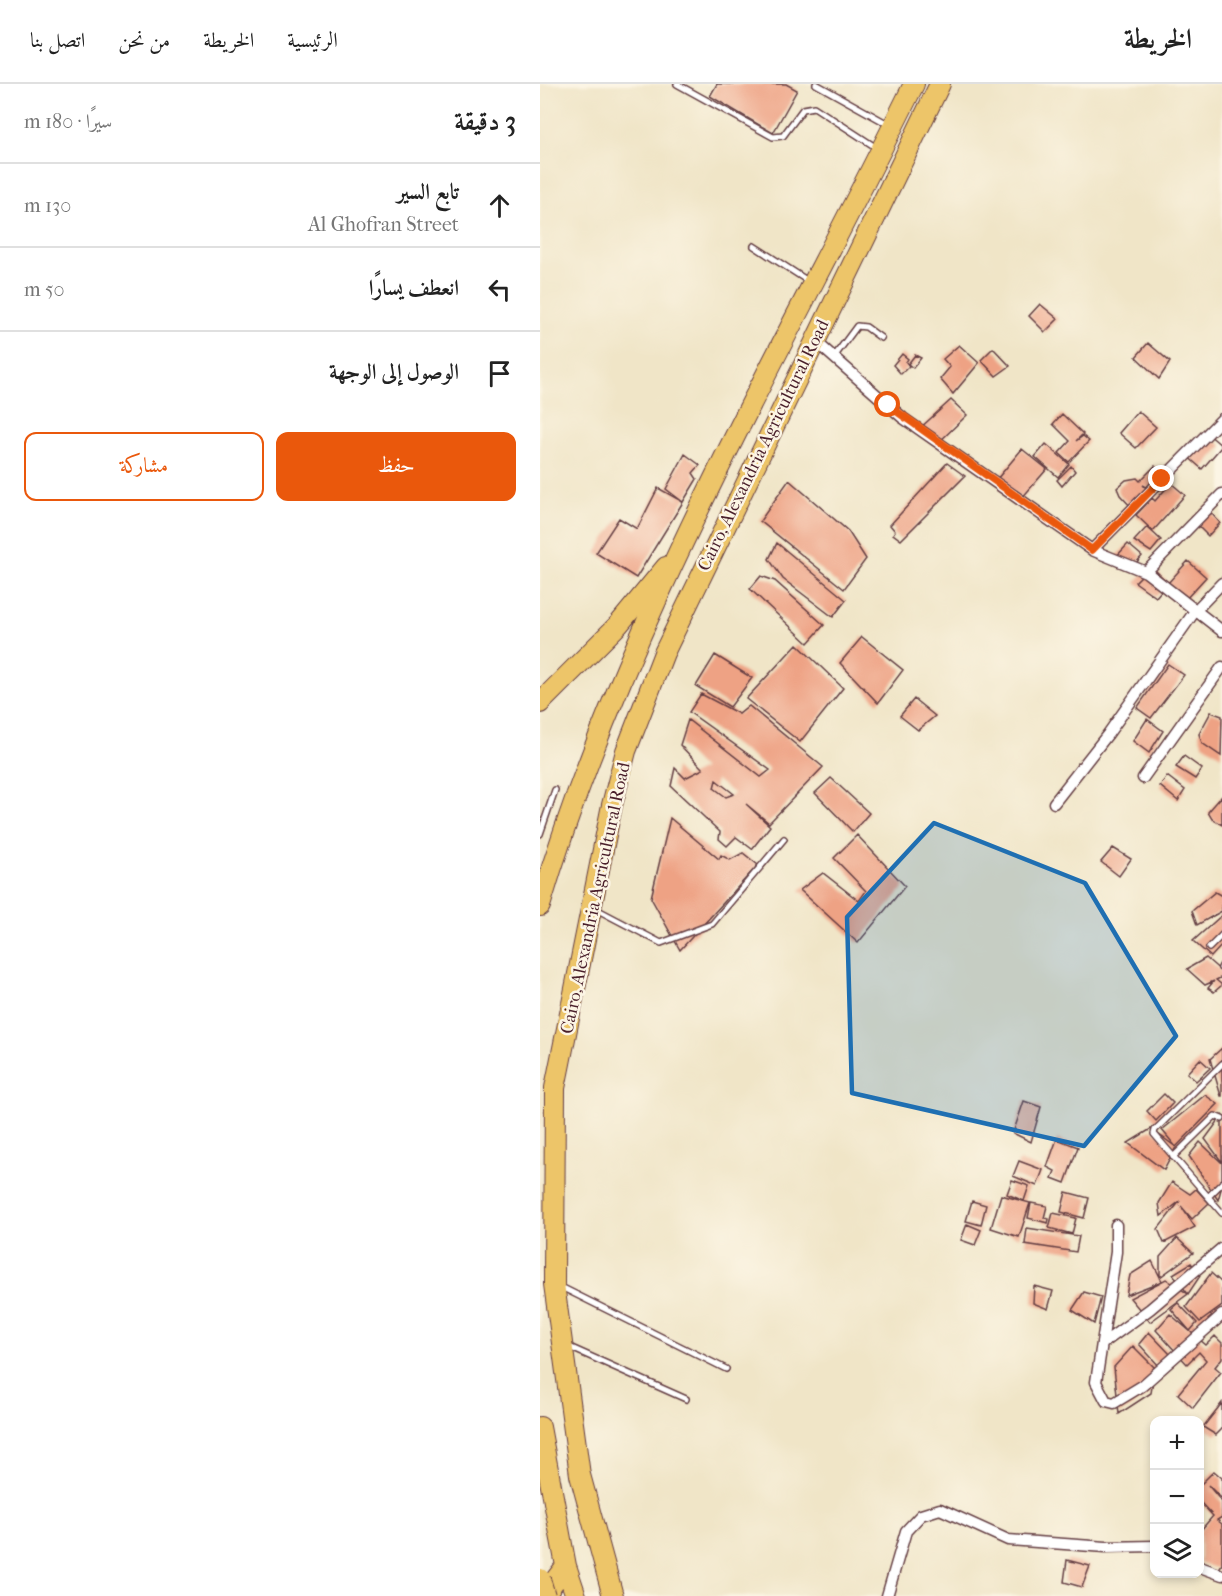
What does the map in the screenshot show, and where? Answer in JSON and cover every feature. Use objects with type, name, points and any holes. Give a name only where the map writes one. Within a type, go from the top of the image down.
[{"type":"highway","name":"Cairo, Alexandria Agricultural Road","points":[[540,906],[587,763],[683,546],[914,84]]},
{"type":"highway","name":"Cairo, Alexandria Agricultural Road","points":[[613,1596],[580,1475],[554,1284],[555,1088],[612,805],[643,701],[664,652],[814,339],[940,84]]},
{"type":"highway","points":[[540,703],[619,624],[683,546]]},
{"type":"highway","points":[[540,1104],[555,1088]]},
{"type":"highway","points":[[540,1427],[566,1566],[576,1596]]},
{"type":"highway","points":[[544,1596],[566,1566]]},
{"type":"highway","points":[[540,1579],[544,1596]]},
{"type":"street","points":[[814,339],[903,418],[1092,550],[1146,572],[1222,631]]},
{"type":"street","points":[[1092,550],[1222,419]]},
{"type":"street","points":[[1146,572],[1222,494]]},
{"type":"street","points":[[1054,803],[1108,734],[1195,611],[1222,583]]},
{"type":"street","points":[[1143,778],[1222,667]]},
{"type":"street","points":[[1116,1225],[1116,1252],[1096,1382],[1101,1396],[1114,1403],[1142,1386],[1222,1315]]},
{"type":"street","points":[[1102,1344],[1150,1309],[1222,1248]]},
{"type":"street","points":[[887,1596],[906,1531],[921,1515],[940,1509],[1008,1540],[1106,1547],[1150,1546]]},
{"type":"street","points":[[1204,1568],[1222,1575]]},
{"type":"lane","points":[[677,84],[773,137],[783,136],[803,109],[814,107],[880,150]]},
{"type":"lane","points":[[816,84],[892,127]]},
{"type":"lane","points":[[754,246],[812,284]]},
{"type":"lane","points":[[834,357],[857,326],[866,327],[881,338]]},
{"type":"lane","points":[[540,834],[555,790]]},
{"type":"lane","points":[[592,907],[656,941],[670,941],[712,924],[784,838]]},
{"type":"lane","points":[[1209,948],[1222,935]]},
{"type":"lane","points":[[1222,1064],[1155,1130],[1154,1134],[1222,1213]]},
{"type":"lane","points":[[1173,1157],[1215,1116],[1222,1119]]},
{"type":"lane","points":[[1208,1197],[1222,1183]]},
{"type":"lane","points":[[554,1284],[726,1369]]},
{"type":"lane","points":[[561,1343],[686,1399]]},
{"type":"highlighted area","points":[[934,823],[1085,883],[1176,1036],[1084,1146],[852,1093],[847,917]]},
{"type":"building","points":[[717,84],[786,84],[797,90],[773,133],[710,96]]},
{"type":"building","points":[[1040,304],[1058,319],[1045,332],[1029,316]]},
{"type":"building","points":[[1148,343],[1170,362],[1159,379],[1136,357]]},
{"type":"building","points":[[959,345],[979,363],[953,394],[940,379],[950,367],[943,359]]},
{"type":"building","points":[[993,348],[1010,366],[996,376],[981,360]]},
{"type":"building","points":[[902,354],[908,359],[906,362],[909,366],[901,374],[893,365]]},
{"type":"building","points":[[915,355],[921,358],[913,368],[908,364]]},
{"type":"building","points":[[951,400],[967,415],[935,446],[919,429]]},
{"type":"building","points":[[1138,411],[1156,427],[1136,448],[1119,433]]},
{"type":"building","points":[[1062,414],[1083,434],[1076,441],[1083,436],[1089,441],[1069,462],[1059,453],[1070,441],[1053,424]]},
{"type":"building","points":[[1207,433],[1222,446],[1202,469],[1186,455]]},
{"type":"building","points":[[1046,444],[1069,464],[1058,477],[1035,457]]},
{"type":"building","points":[[1022,449],[1047,469],[1021,499],[997,479]]},
{"type":"building","points":[[685,454],[700,465],[693,473],[697,479],[683,502],[666,489]]},
{"type":"building","points":[[947,463],[965,476],[901,540],[893,534],[895,531],[890,525]]},
{"type":"building","points":[[1071,466],[1075,471],[1062,486],[1057,480]]},
{"type":"building","points":[[1155,466],[1162,475],[1150,489],[1143,485],[1148,490],[1132,508],[1117,488],[1126,480],[1137,478],[1140,481]]},
{"type":"building","points":[[789,480],[848,531],[866,559],[844,589],[760,521]]},
{"type":"building","points":[[1171,483],[1185,495],[1153,531],[1136,515],[1152,498],[1155,501]]},
{"type":"building","points":[[658,488],[683,502],[636,578],[596,553],[619,518],[637,529]]},
{"type":"building","points":[[1206,507],[1220,523],[1208,536],[1192,520]]},
{"type":"building","points":[[1147,527],[1161,540],[1151,552],[1134,541]]},
{"type":"building","points":[[777,543],[846,600],[833,617],[783,579],[769,559]]},
{"type":"building","points":[[1128,544],[1142,556],[1130,570],[1114,559]]},
{"type":"building","points":[[1188,561],[1206,577],[1185,600],[1166,585],[1156,597],[1135,582],[1151,566],[1168,583]]},
{"type":"building","points":[[761,576],[775,581],[824,625],[808,643],[750,589]]},
{"type":"building","points":[[862,637],[903,670],[878,703],[840,663]]},
{"type":"building","points":[[797,644],[843,688],[800,742],[746,699]]},
{"type":"building","points":[[715,655],[752,678],[730,707],[696,686]]},
{"type":"building","points":[[1168,664],[1184,675],[1151,718],[1137,708]]},
{"type":"building","points":[[701,694],[739,714],[749,706],[823,767],[769,823],[746,804],[770,826],[752,849],[736,837],[727,846],[719,839],[720,832],[671,786],[675,768],[685,778],[703,769],[680,745],[688,720],[761,777],[770,770],[689,712]],"holes":[[[716,780],[734,794],[726,797],[714,788]]]},
{"type":"building","points":[[914,699],[935,716],[918,730],[900,716]]},
{"type":"building","points":[[1211,712],[1222,716],[1221,756],[1202,743],[1199,734]]},
{"type":"building","points":[[1147,719],[1163,731],[1149,753],[1133,741]]},
{"type":"building","points":[[1184,756],[1202,769],[1195,779],[1176,767]]},
{"type":"building","points":[[1167,776],[1185,790],[1178,801],[1160,786]]},
{"type":"building","points":[[831,778],[869,813],[853,832],[815,793]]},
{"type":"building","points":[[1222,796],[1222,825],[1212,819],[1208,812]]},
{"type":"building","points":[[670,818],[719,859],[721,855],[730,860],[743,853],[758,865],[680,950],[651,898]]},
{"type":"building","points":[[857,835],[905,886],[858,943],[800,890],[823,873],[859,901],[866,891],[834,858]]},
{"type":"building","points":[[1113,848],[1131,859],[1119,876],[1101,862]]},
{"type":"building","points":[[1215,892],[1222,896],[1222,911],[1197,925],[1192,911]]},
{"type":"building","points":[[1222,915],[1222,945],[1211,957],[1193,941]]},
{"type":"building","points":[[1206,958],[1222,972],[1222,977],[1216,980],[1222,985],[1214,992],[1208,988],[1214,981],[1205,985],[1187,969]]},
{"type":"building","points":[[1222,1048],[1222,1096],[1221,1096],[1210,1059]]},
{"type":"building","points":[[1200,1059],[1210,1068],[1196,1081],[1187,1073]]},
{"type":"building","points":[[1164,1094],[1173,1103],[1156,1121],[1147,1111]]},
{"type":"building","points":[[1205,1095],[1218,1104],[1176,1147],[1162,1130]]},
{"type":"building","points":[[1024,1101],[1041,1107],[1031,1142],[1013,1133]]},
{"type":"building","points":[[1222,1116],[1222,1162],[1205,1139]]},
{"type":"building","points":[[1151,1129],[1176,1147],[1164,1170],[1128,1143]]},
{"type":"building","points":[[1057,1139],[1078,1147],[1065,1183],[1052,1178],[1055,1171],[1047,1167]]},
{"type":"building","points":[[1200,1142],[1222,1163],[1222,1186],[1218,1200],[1189,1156]]},
{"type":"building","points":[[1019,1161],[1043,1170],[1037,1186],[1013,1176]]},
{"type":"building","points":[[1012,1180],[1029,1186],[1024,1201],[1007,1194]]},
{"type":"building","points":[[1172,1182],[1190,1194],[1196,1189],[1209,1203],[1192,1219],[1181,1206],[1195,1227],[1164,1243],[1158,1229],[1180,1201],[1161,1216],[1159,1203]]},
{"type":"building","points":[[1066,1192],[1089,1198],[1084,1218],[1061,1212]]},
{"type":"building","points":[[1001,1195],[1030,1203],[1019,1237],[991,1228]]},
{"type":"building","points":[[972,1201],[986,1205],[981,1225],[966,1221]]},
{"type":"building","points":[[1031,1203],[1047,1206],[1044,1218],[1049,1219],[1048,1223],[1028,1218]]},
{"type":"building","points":[[1053,1213],[1076,1218],[1072,1234],[1049,1228]]},
{"type":"building","points":[[967,1224],[981,1230],[975,1245],[961,1240]]},
{"type":"building","points":[[1027,1228],[1079,1236],[1076,1252],[1025,1244]]},
{"type":"building","points":[[1177,1238],[1193,1253],[1160,1277],[1160,1257]]},
{"type":"building","points":[[1152,1261],[1162,1281],[1126,1295],[1130,1275]]},
{"type":"building","points":[[1191,1263],[1200,1276],[1188,1294],[1173,1274]]},
{"type":"building","points":[[1211,1273],[1222,1283],[1222,1306],[1200,1322],[1186,1307]]},
{"type":"building","points":[[1166,1279],[1188,1294],[1150,1322],[1130,1298]]},
{"type":"building","points":[[1034,1286],[1053,1291],[1048,1309],[1033,1303]]},
{"type":"building","points":[[1084,1292],[1101,1297],[1094,1324],[1072,1310]]},
{"type":"building","points":[[1178,1303],[1197,1323],[1190,1331],[1171,1309]]},
{"type":"building","points":[[1170,1314],[1206,1345],[1215,1336],[1222,1343],[1222,1358],[1215,1367],[1221,1372],[1193,1408],[1178,1394],[1206,1360],[1199,1352],[1187,1364],[1156,1330]]},
{"type":"building","points":[[1149,1332],[1170,1354],[1159,1366],[1139,1344]]},
{"type":"building","points":[[1133,1346],[1155,1368],[1151,1393],[1119,1414],[1114,1367]]},
{"type":"building","points":[[1222,1403],[1222,1429],[1216,1435],[1204,1426]]},
{"type":"building","points":[[1214,1471],[1222,1478],[1222,1499],[1208,1485],[1222,1502],[1222,1517],[1217,1520],[1222,1524],[1222,1564],[1219,1569],[1204,1564],[1204,1526],[1213,1516],[1204,1506],[1204,1481]]},
{"type":"building","points":[[1067,1560],[1090,1566],[1082,1587],[1064,1582]]},
{"type":"route","points":[[888,405],[942,446],[993,479],[1092,550],[1162,479]]}]
